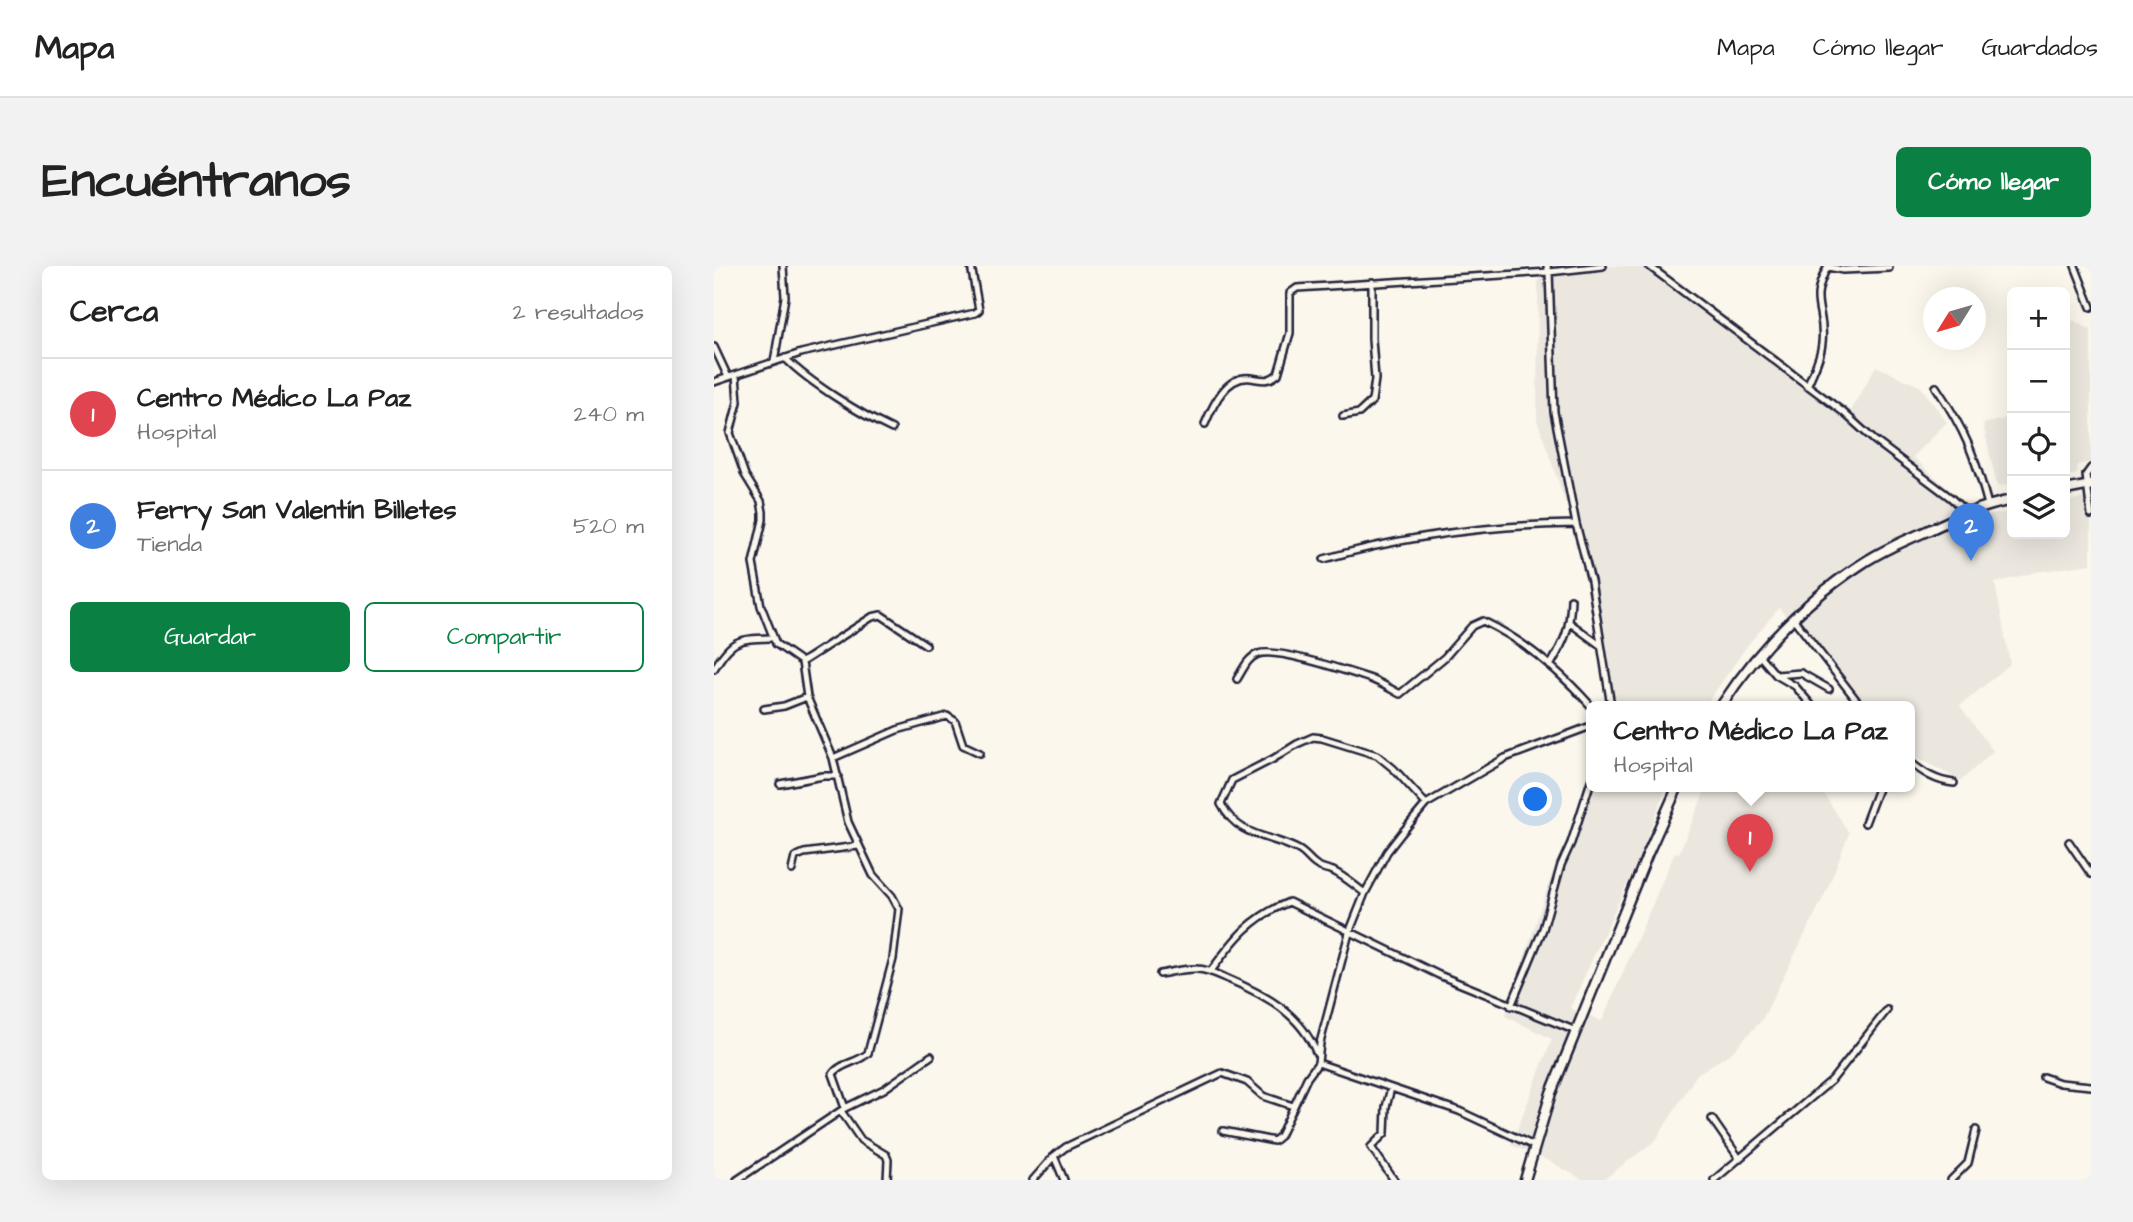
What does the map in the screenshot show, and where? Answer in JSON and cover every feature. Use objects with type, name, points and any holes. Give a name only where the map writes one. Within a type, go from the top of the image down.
[{"type":"main road","points":[[2070,489],[2089,485]]},
{"type":"main road","points":[[1724,701],[1738,680],[1793,618],[1861,564],[1966,512],[2007,501]]},
{"type":"main road","points":[[1525,1180],[1551,1093],[1647,853],[1675,792]]},
{"type":"street","points":[[774,362],[785,297],[783,266]]},
{"type":"street","points":[[714,382],[860,337],[975,313],[979,310],[971,266]]},
{"type":"street","points":[[1205,424],[1224,389],[1244,379],[1268,381],[1278,374],[1290,333],[1289,298],[1293,291],[1304,286],[1603,266]]},
{"type":"street","points":[[1649,266],[1966,512]]},
{"type":"street","points":[[2075,266],[2091,307]]},
{"type":"street","points":[[1807,386],[1822,345],[1821,317],[1816,301],[1822,276],[1828,267],[1843,271],[1889,268]]},
{"type":"street","points":[[1548,269],[1553,400],[1576,524],[1591,581],[1610,701]]},
{"type":"street","points":[[1343,416],[1359,413],[1372,401],[1375,379],[1371,339],[1372,282]]},
{"type":"street","points":[[714,347],[728,377]]},
{"type":"street","points":[[785,358],[800,373],[871,419],[892,429]]},
{"type":"street","points":[[736,375],[738,402],[730,433],[745,475],[761,501],[763,520],[753,563],[763,614],[773,638],[783,650],[802,662],[807,697],[833,758],[842,800],[858,846],[873,874],[899,909],[893,959],[868,1054],[837,1069],[833,1074],[843,1109],[861,1140],[886,1155],[887,1180]]},
{"type":"street","points":[[1936,387],[1971,445],[1989,505]]},
{"type":"street","points":[[2091,468],[2086,475],[2091,514]]},
{"type":"street","points":[[1324,559],[1362,548],[1433,536],[1541,524],[1576,524]]},
{"type":"street","points":[[1550,666],[1565,640],[1570,623],[1570,599]]},
{"type":"street","points":[[802,662],[872,617],[881,615],[926,645]]},
{"type":"street","points":[[1793,618],[1857,701]]},
{"type":"street","points":[[1237,679],[1255,655],[1282,654],[1369,678],[1401,694],[1445,657],[1472,626],[1483,621],[1521,641],[1586,701]]},
{"type":"street","points":[[1570,623],[1600,645]]},
{"type":"street","points":[[714,669],[737,641],[743,638],[773,638]]},
{"type":"street","points":[[1759,655],[1776,675],[1795,686],[1808,701]]},
{"type":"street","points":[[1776,675],[1801,673],[1829,689]]},
{"type":"street","points":[[764,709],[784,706],[807,697]]},
{"type":"street","points":[[833,758],[897,730],[947,716],[955,721],[963,745],[980,753]]},
{"type":"street","points":[[1223,1132],[1277,1140],[1318,1060],[1349,933],[1365,893],[1387,852],[1426,804],[1505,758],[1586,728]]},
{"type":"street","points":[[1365,893],[1335,872],[1313,863],[1300,851],[1280,841],[1270,841],[1259,836],[1227,817],[1221,804],[1230,783],[1313,737],[1377,755],[1394,768],[1426,804]]},
{"type":"street","points":[[1915,766],[1941,782],[1954,783]]},
{"type":"street","points":[[780,784],[838,776]]},
{"type":"street","points":[[1511,1006],[1543,929],[1561,865],[1587,792]]},
{"type":"street","points":[[1865,823],[1877,792]]},
{"type":"street","points":[[2069,842],[2091,874]]},
{"type":"street","points":[[792,870],[795,857],[804,853],[858,846]]},
{"type":"street","points":[[1211,971],[1233,941],[1254,921],[1268,910],[1289,902],[1349,933],[1511,1006],[1576,1031]]},
{"type":"street","points":[[1160,974],[1197,968],[1211,971],[1252,989],[1284,1009],[1308,1034],[1318,1060],[1459,1111],[1534,1146]]},
{"type":"street","points":[[1714,1180],[1832,1080],[1887,1010]]},
{"type":"street","points":[[737,1180],[843,1109],[884,1089],[931,1056]]},
{"type":"street","points":[[1033,1180],[1054,1156],[1066,1147],[1222,1073],[1247,1082],[1263,1096],[1293,1106]]},
{"type":"street","points":[[2043,1077],[2060,1083],[2091,1086]]},
{"type":"street","points":[[1391,1088],[1386,1107],[1385,1133],[1371,1147],[1394,1180]]},
{"type":"street","points":[[1712,1119],[1739,1158]]},
{"type":"street","points":[[1951,1180],[1968,1163],[1976,1130]]},
{"type":"street","points":[[1054,1156],[1064,1180]]},
{"type":"shaded area","points":[[1549,266],[1658,266],[1851,411],[1876,366],[1921,387],[1947,422],[1913,457],[1959,499],[1985,516],[2007,512],[2007,539],[2070,539],[2070,500],[2091,497],[2091,564],[2036,572],[1995,583],[2010,664],[1960,706],[1993,751],[1961,781],[1915,756],[1915,701],[1857,701],[1779,608],[1747,646],[1708,701],[1607,701],[1577,536],[1537,420],[1538,281]]},
{"type":"shaded area","points":[[2070,319],[2091,330],[2091,462],[2077,465],[2077,474],[2070,475]]},
{"type":"shaded area","points":[[2007,418],[2007,485],[1997,486],[1983,424]]},
{"type":"shaded area","points":[[1586,778],[1586,792],[1665,792],[1640,855],[1570,1008],[1602,1021],[1675,852],[1679,853],[1704,792],[1823,792],[1849,833],[1827,890],[1762,1020],[1731,1053],[1697,1074],[1656,1140],[1603,1180],[1583,1180],[1551,1162],[1511,1145],[1552,1039],[1505,1016],[1555,865],[1572,827]]},
{"type":"place","name":"Ferry San Valentín Billetes","points":[[1971,561]]},
{"type":"place","name":"Centro Médico La Paz","points":[[1750,872]]}]
